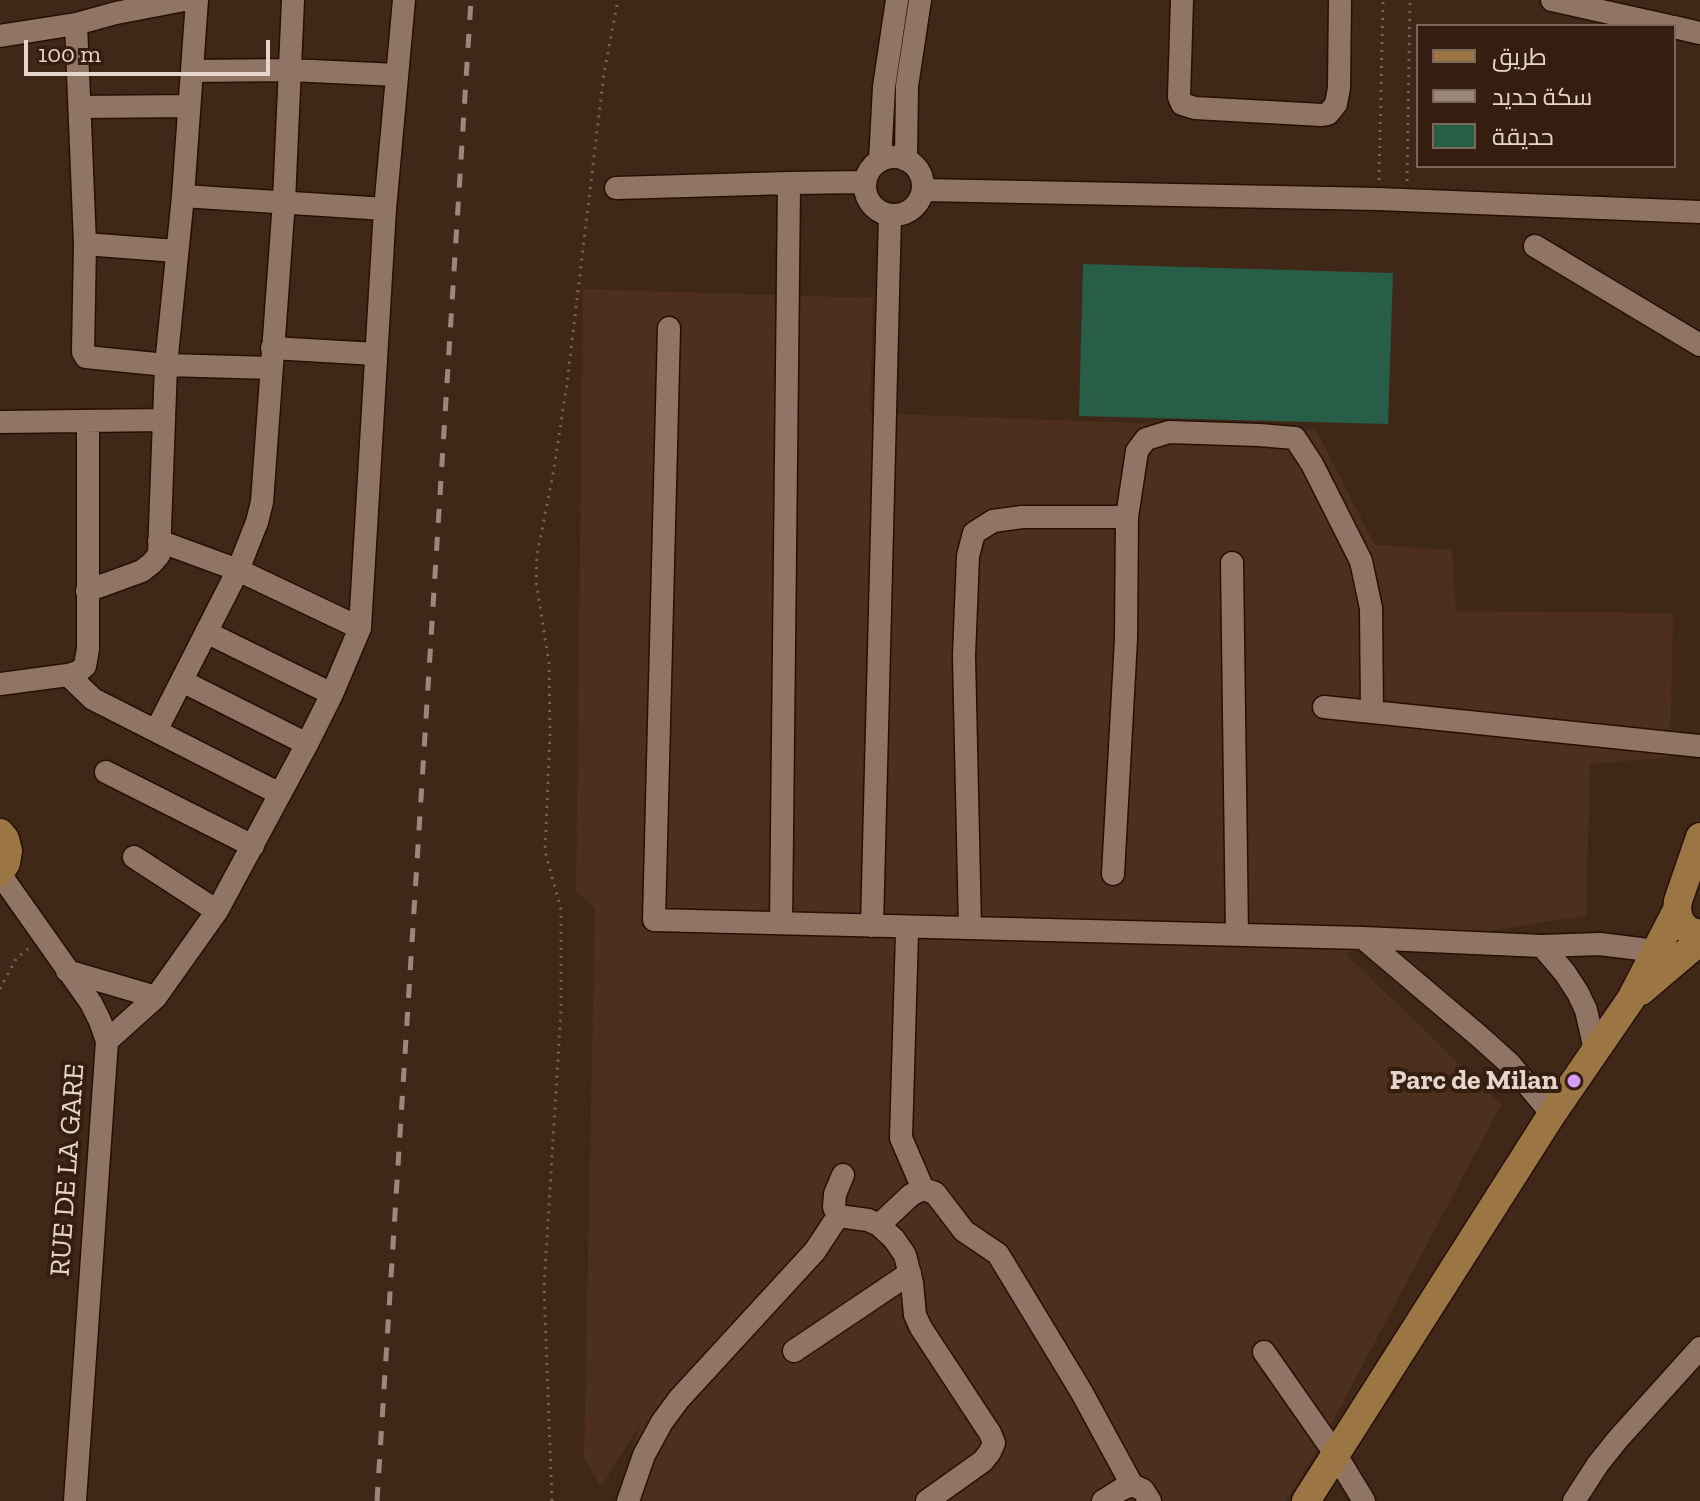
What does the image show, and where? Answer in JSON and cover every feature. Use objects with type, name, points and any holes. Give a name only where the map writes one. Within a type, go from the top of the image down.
[{"type":"main road","points":[[0,833],[8,851],[0,873]]},
{"type":"main road","points":[[1700,837],[1679,919],[1684,927],[1700,934]]},
{"type":"main road","points":[[1306,1501],[1552,1114],[1631,999],[1686,895]]},
{"type":"main road","points":[[1631,999],[1700,941]]},
{"type":"street","points":[[0,36],[76,24],[115,7],[184,0]]},
{"type":"street","points":[[87,591],[142,571],[159,555],[166,365],[183,196],[197,0]]},
{"type":"street","points":[[156,731],[238,570],[262,502],[284,201],[293,0]]},
{"type":"street","points":[[107,1041],[156,997],[217,911],[307,744],[360,628],[385,209],[404,0]]},
{"type":"street","points":[[880,161],[884,87],[897,0]]},
{"type":"street","points":[[906,160],[907,86],[920,0]]},
{"type":"street","points":[[1182,0],[1179,97],[1182,104],[1195,108],[1322,115],[1328,114],[1336,104],[1339,88],[1340,0]]},
{"type":"street","points":[[1552,0],[1659,24]]},
{"type":"street","points":[[76,24],[85,244],[83,352],[86,357],[166,365],[376,354]]},
{"type":"street","points":[[1676,28],[1700,33]]},
{"type":"street","points":[[192,71],[290,70],[397,75]]},
{"type":"street","points":[[80,107],[189,106]]},
{"type":"street","points":[[898,157],[906,160],[919,172],[923,190],[915,206],[908,212],[890,215],[874,207],[865,191],[865,182],[873,166],[880,161],[898,157]]},
{"type":"street","points":[[616,188],[865,182]]},
{"type":"street","points":[[781,923],[789,183]]},
{"type":"street","points":[[923,190],[1378,199],[1700,212]]},
{"type":"street","points":[[183,196],[385,209]]},
{"type":"street","points":[[872,926],[890,215]]},
{"type":"street","points":[[85,244],[176,251]]},
{"type":"street","points":[[1535,246],[1700,345]]},
{"type":"street","points":[[669,328],[654,920],[1363,938],[1542,946],[1600,944],[1656,951]]},
{"type":"street","points":[[0,422],[163,420]]},
{"type":"street","points":[[0,684],[68,675],[85,666],[88,421]]},
{"type":"street","points":[[1113,874],[1126,639],[1127,517],[1137,451],[1146,439],[1169,432],[1295,438],[1312,464],[1361,561],[1371,608],[1372,712]]},
{"type":"street","points":[[970,928],[964,656],[968,556],[974,533],[993,521],[1022,517],[1127,517]]},
{"type":"street","points":[[159,541],[238,570],[360,628]]},
{"type":"street","points":[[1232,563],[1237,935]]},
{"type":"street","points":[[206,632],[332,694]]},
{"type":"street","points":[[68,675],[93,699],[280,794]]},
{"type":"street","points":[[182,681],[307,744]]},
{"type":"street","points":[[1324,707],[1700,746]]},
{"type":"street","points":[[106,772],[253,846]]},
{"type":"street","points":[[134,857],[217,911]]},
{"type":"street","name":"RUE DE LA GARE","points":[[0,873],[91,1003],[107,1041],[75,1501]]},
{"type":"street","points":[[907,933],[901,1138],[923,1189]]},
{"type":"street","points":[[1363,938],[1510,1064],[1552,1114]]},
{"type":"street","points":[[1542,946],[1578,993],[1586,1010],[1595,1050]]},
{"type":"street","points":[[67,971],[156,997]]},
{"type":"street","points":[[838,1216],[834,1207],[835,1194],[843,1175]]},
{"type":"street","points":[[879,1225],[911,1195],[923,1189],[935,1193],[964,1231],[998,1254],[1081,1391],[1132,1485],[1143,1490],[1150,1501]]},
{"type":"street","points":[[838,1216],[868,1220],[879,1225],[905,1255],[915,1315],[921,1328],[994,1443],[983,1461],[927,1501]]},
{"type":"street","points":[[628,1501],[644,1455],[662,1422],[679,1399],[815,1251],[838,1216]]},
{"type":"street","points":[[794,1351],[910,1273]]},
{"type":"street","points":[[1574,1501],[1618,1439],[1700,1348]]},
{"type":"street","points":[[1264,1352],[1364,1501]]},
{"type":"street","points":[[1103,1501],[1132,1485]]},
{"type":"path","points":[[552,1501],[544,1287],[561,1009],[561,910],[545,851],[550,733],[549,663],[536,581],[537,555],[567,383],[604,73],[618,0]]},
{"type":"path","points":[[1378,199],[1383,0]]},
{"type":"path","points":[[1407,201],[1410,0]]},
{"type":"path","points":[[0,989],[16,959],[42,937]]},
{"type":"shaded area","points":[[583,289],[873,298],[870,413],[1316,430],[1375,545],[1452,550],[1456,611],[1673,613],[1670,757],[1590,764],[1586,916],[1345,953],[1501,1105],[1318,1449],[1286,1501],[615,1501],[641,1423],[601,1487],[584,1458],[595,907],[576,892]]},
{"type":"green space","points":[[1083,264],[1393,273],[1388,424],[1079,416]]},
{"type":"railway","points":[[377,1501],[471,0]]},
{"type":"place","name":"Parc de Milan","points":[[1574,1081]]}]
